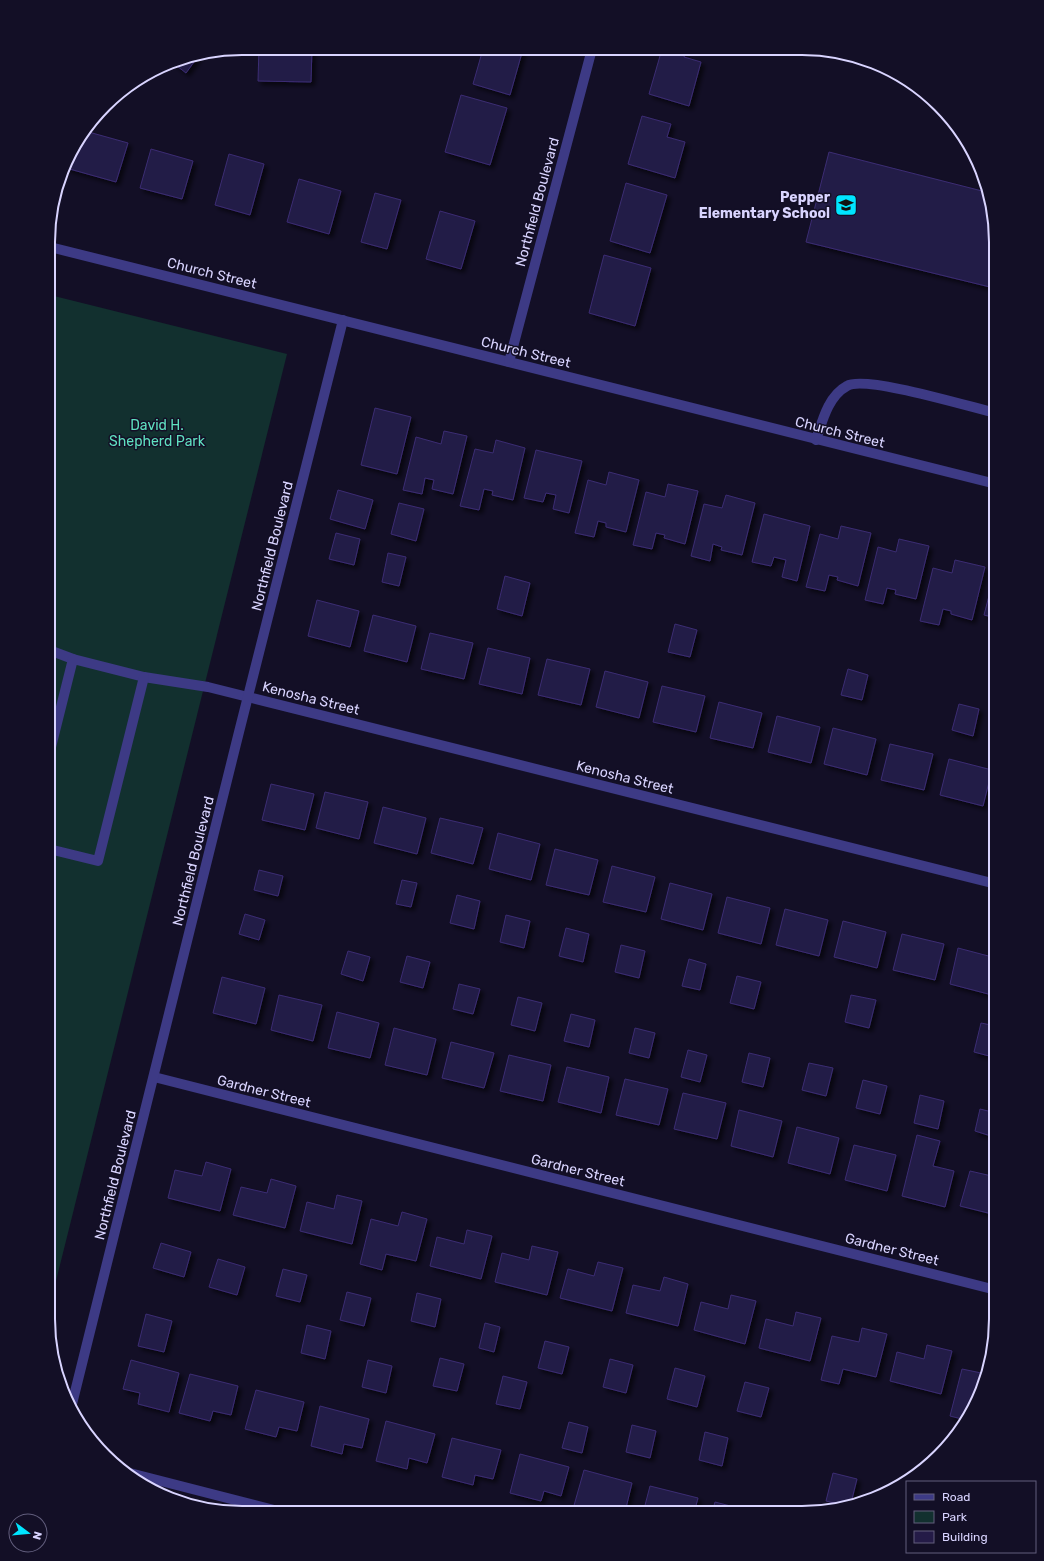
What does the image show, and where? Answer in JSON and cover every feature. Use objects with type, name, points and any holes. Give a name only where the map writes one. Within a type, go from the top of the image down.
[{"type":"street","name":"Northfield Boulevard","points":[[509,362],[590,55]]},
{"type":"street","name":"Church Street","points":[[55,248],[989,482]]},
{"type":"street","name":"Northfield Boulevard","points":[[73,1400],[343,320]]},
{"type":"street","points":[[816,440],[825,413],[836,394],[847,385],[857,383],[880,384],[989,411]]},
{"type":"street","name":"Kenosha Street","points":[[55,652],[73,659],[144,677],[208,687],[989,882]]},
{"type":"street","points":[[55,731],[73,659]]},
{"type":"street","points":[[55,850],[98,861],[144,677]]},
{"type":"street","name":"Gardner Street","points":[[154,1077],[989,1288]]},
{"type":"street","points":[[138,1475],[259,1506]]},
{"type":"green space","name":"David H. Shepherd Park","points":[[55,296],[287,354],[55,1285]]},
{"type":"building","points":[[259,55],[312,55],[311,82],[258,81]]},
{"type":"building","points":[[481,55],[521,55],[510,95],[473,84]]},
{"type":"building","points":[[660,55],[684,55],[684,57],[701,62],[689,106],[649,94]]},
{"type":"building","points":[[195,61],[186,73],[178,66]]},
{"type":"building","points":[[461,95],[507,108],[490,165],[445,152]]},
{"type":"building","points":[[642,116],[671,124],[667,137],[685,142],[675,178],[628,164]]},
{"type":"building","points":[[90,133],[128,143],[116,182],[69,169],[80,148]]},
{"type":"building","points":[[151,149],[193,161],[182,199],[140,188]]},
{"type":"building","name":"Pepper Elementary School","points":[[829,152],[982,191],[989,230],[989,287],[806,242]]},
{"type":"building","points":[[229,154],[264,164],[250,215],[215,205]]},
{"type":"building","points":[[299,179],[341,191],[329,234],[287,222]]},
{"type":"building","points":[[626,183],[667,195],[650,253],[610,241]]},
{"type":"building","points":[[375,193],[401,200],[387,249],[361,242]]},
{"type":"building","points":[[440,211],[475,221],[461,269],[426,259]]},
{"type":"building","points":[[604,255],[651,268],[635,326],[589,313]]},
{"type":"building","points":[[375,408],[411,417],[397,474],[361,465]]},
{"type":"building","points":[[444,431],[467,436],[453,494],[432,489],[434,480],[425,478],[422,494],[403,490],[416,437],[441,444]]},
{"type":"building","points":[[496,440],[525,448],[513,500],[492,495],[493,491],[484,489],[479,510],[460,506],[475,449],[493,453]]},
{"type":"building","points":[[536,450],[582,461],[569,513],[553,509],[556,495],[546,493],[543,502],[524,498]]},
{"type":"building","points":[[609,472],[639,480],[626,532],[606,527],[606,523],[598,521],[594,537],[575,533],[588,480],[606,485]]},
{"type":"building","points":[[668,484],[698,491],[685,544],[664,538],[665,535],[656,533],[652,549],[633,545],[646,492],[665,497]]},
{"type":"building","points":[[338,490],[373,500],[365,529],[330,519]]},
{"type":"building","points":[[726,495],[755,503],[742,555],[721,550],[722,547],[713,544],[710,561],[691,556],[704,504],[722,508]]},
{"type":"building","points":[[399,503],[424,509],[416,541],[391,534]]},
{"type":"building","points":[[764,514],[810,526],[797,581],[782,577],[786,560],[774,557],[771,566],[752,562]]},
{"type":"building","points":[[841,526],[871,533],[858,586],[837,580],[838,577],[829,575],[825,591],[806,587],[820,534],[838,539]]},
{"type":"building","points":[[336,533],[360,539],[354,565],[329,559]]},
{"type":"building","points":[[899,539],[929,546],[916,599],[895,594],[896,590],[887,588],[883,604],[865,600],[878,547],[896,552]]},
{"type":"building","points":[[388,553],[406,557],[399,586],[382,582]]},
{"type":"building","points":[[955,560],[985,567],[972,620],[951,614],[951,611],[943,609],[939,625],[920,621],[933,568],[952,573]]},
{"type":"building","points":[[505,576],[530,583],[522,616],[497,609]]},
{"type":"building","points":[[989,596],[989,616],[984,615]]},
{"type":"building","points":[[317,600],[359,611],[350,647],[308,636]]},
{"type":"building","points":[[373,615],[416,626],[407,662],[364,651]]},
{"type":"building","points":[[675,624],[697,630],[690,657],[668,652]]},
{"type":"building","points":[[430,633],[473,643],[464,679],[421,669]]},
{"type":"building","points":[[488,648],[530,658],[522,694],[479,684]]},
{"type":"building","points":[[547,659],[590,669],[581,705],[538,695]]},
{"type":"building","points":[[848,669],[868,675],[862,700],[841,695]]},
{"type":"building","points":[[605,671],[648,682],[639,718],[596,707]]},
{"type":"building","points":[[662,686],[705,696],[696,732],[653,722]]},
{"type":"building","points":[[719,702],[762,713],[753,748],[710,738]]},
{"type":"building","points":[[959,704],[979,709],[973,736],[952,730]]},
{"type":"building","points":[[777,716],[820,727],[811,763],[768,752]]},
{"type":"building","points":[[833,728],[876,739],[867,775],[824,764]]},
{"type":"building","points":[[890,744],[933,754],[924,790],[881,780]]},
{"type":"building","points":[[949,759],[989,769],[989,782],[983,806],[940,795]]},
{"type":"building","points":[[271,784],[314,794],[305,830],[262,820]]},
{"type":"building","points":[[325,792],[368,802],[359,839],[316,828]]},
{"type":"building","points":[[383,807],[426,818],[417,854],[374,843]]},
{"type":"building","points":[[440,818],[483,828],[473,864],[431,853]]},
{"type":"building","points":[[498,833],[540,844],[531,880],[489,869]]},
{"type":"building","points":[[555,849],[598,860],[589,895],[546,885]]},
{"type":"building","points":[[612,866],[655,877],[646,912],[603,902]]},
{"type":"building","points":[[259,870],[283,876],[278,896],[254,890]]},
{"type":"building","points":[[402,880],[417,883],[411,907],[396,904]]},
{"type":"building","points":[[670,883],[712,894],[703,930],[661,919]]},
{"type":"building","points":[[457,895],[480,901],[474,929],[450,923]]},
{"type":"building","points":[[727,897],[770,908],[761,944],[718,933]]},
{"type":"building","points":[[785,909],[828,920],[819,956],[776,945]]},
{"type":"building","points":[[245,914],[265,920],[259,940],[239,934]]},
{"type":"building","points":[[506,915],[530,921],[524,948],[500,942]]},
{"type":"building","points":[[843,921],[886,932],[877,968],[834,957]]},
{"type":"building","points":[[566,928],[589,934],[583,962],[559,956]]},
{"type":"building","points":[[902,934],[944,944],[935,980],[893,970]]},
{"type":"building","points":[[621,945],[645,951],[639,978],[615,972]]},
{"type":"building","points":[[958,948],[989,956],[989,994],[950,984]]},
{"type":"building","points":[[348,951],[370,957],[363,981],[341,974]]},
{"type":"building","points":[[407,956],[430,962],[423,988],[400,982]]},
{"type":"building","points":[[689,959],[706,964],[700,990],[682,986]]},
{"type":"building","points":[[737,976],[761,982],[754,1009],[730,1003]]},
{"type":"building","points":[[222,977],[265,988],[256,1024],[213,1013]]},
{"type":"building","points":[[459,984],[480,989],[473,1014],[453,1009]]},
{"type":"building","points":[[279,995],[322,1005],[313,1041],[271,1030]]},
{"type":"building","points":[[851,995],[876,1000],[869,1028],[845,1022]]},
{"type":"building","points":[[518,997],[542,1003],[535,1031],[511,1025]]},
{"type":"building","points":[[337,1012],[379,1023],[370,1058],[328,1048]]},
{"type":"building","points":[[571,1014],[595,1020],[589,1047],[564,1041]]},
{"type":"building","points":[[981,1023],[989,1025],[989,1056],[974,1052]]},
{"type":"building","points":[[394,1028],[436,1039],[427,1075],[385,1065]]},
{"type":"building","points":[[635,1028],[655,1033],[649,1058],[629,1053]]},
{"type":"building","points":[[451,1042],[494,1053],[484,1088],[442,1078]]},
{"type":"building","points":[[688,1050],[707,1055],[700,1082],[681,1077]]},
{"type":"building","points":[[749,1053],[770,1058],[763,1087],[742,1082]]},
{"type":"building","points":[[509,1055],[551,1065],[543,1101],[500,1091]]},
{"type":"building","points":[[809,1063],[833,1068],[826,1096],[802,1090]]},
{"type":"building","points":[[567,1067],[609,1077],[601,1113],[558,1102]]},
{"type":"building","points":[[625,1079],[668,1089],[659,1125],[616,1115]]},
{"type":"building","points":[[863,1080],[887,1086],[880,1114],[856,1108]]},
{"type":"building","points":[[683,1093],[726,1103],[717,1139],[674,1129]]},
{"type":"building","points":[[920,1095],[944,1101],[938,1129],[914,1123]]},
{"type":"building","points":[[980,1109],[989,1111],[989,1135],[975,1131]]},
{"type":"building","points":[[739,1110],[782,1121],[773,1157],[731,1146]]},
{"type":"building","points":[[797,1127],[839,1138],[830,1174],[788,1163]]},
{"type":"building","points":[[917,1135],[940,1141],[933,1166],[954,1171],[945,1207],[902,1196]]},
{"type":"building","points":[[854,1145],[896,1155],[887,1191],[845,1180]]},
{"type":"building","points":[[206,1162],[231,1169],[220,1211],[168,1198],[175,1170],[202,1176]]},
{"type":"building","points":[[970,1171],[989,1175],[989,1213],[960,1206]]},
{"type":"building","points":[[271,1179],[296,1186],[285,1228],[233,1215],[241,1187],[267,1193]]},
{"type":"building","points":[[337,1195],[362,1201],[352,1244],[300,1231],[307,1202],[334,1209]]},
{"type":"building","points":[[402,1212],[427,1219],[416,1261],[386,1254],[382,1270],[360,1264],[371,1219],[398,1226]]},
{"type":"building","points":[[467,1230],[492,1236],[481,1279],[430,1266],[437,1237],[464,1244]]},
{"type":"building","points":[[161,1243],[191,1252],[184,1277],[153,1268]]},
{"type":"building","points":[[532,1246],[558,1252],[547,1295],[495,1282],[502,1253],[529,1260]]},
{"type":"building","points":[[218,1259],[245,1267],[237,1295],[209,1287]]},
{"type":"building","points":[[598,1262],[623,1268],[612,1311],[560,1298],[568,1269],[594,1276]]},
{"type":"building","points":[[283,1269],[307,1275],[300,1302],[276,1296]]},
{"type":"building","points":[[664,1277],[688,1284],[678,1326],[626,1313],[633,1285],[660,1291]]},
{"type":"building","points":[[347,1292],[371,1298],[364,1326],[340,1320]]},
{"type":"building","points":[[417,1293],[441,1299],[435,1327],[411,1321]]},
{"type":"building","points":[[731,1295],[756,1301],[745,1344],[694,1330],[701,1302],[728,1309]]},
{"type":"building","points":[[796,1312],[821,1318],[810,1361],[759,1348],[766,1319],[793,1326]]},
{"type":"building","points":[[146,1314],[172,1321],[164,1352],[138,1346]]},
{"type":"building","points":[[485,1323],[500,1327],[494,1352],[479,1348]]},
{"type":"building","points":[[307,1325],[331,1331],[325,1359],[301,1353]]},
{"type":"building","points":[[862,1328],[887,1334],[876,1377],[843,1369],[839,1384],[821,1380],[832,1336],[859,1342]]},
{"type":"building","points":[[545,1341],[569,1347],[562,1374],[538,1368]]},
{"type":"building","points":[[927,1345],[952,1351],[941,1394],[890,1381],[897,1352],[924,1359]]},
{"type":"building","points":[[440,1358],[464,1364],[457,1391],[433,1386]]},
{"type":"building","points":[[610,1359],[633,1365],[626,1393],[603,1387]]},
{"type":"building","points":[[131,1360],[179,1373],[169,1412],[138,1404],[140,1393],[123,1389]]},
{"type":"building","points":[[368,1360],[392,1366],[386,1393],[362,1387]]},
{"type":"building","points":[[675,1368],[705,1376],[697,1407],[667,1399]]},
{"type":"building","points":[[962,1369],[981,1373],[975,1391],[961,1419],[950,1416]]},
{"type":"building","points":[[190,1374],[238,1386],[231,1415],[213,1411],[210,1421],[179,1413]]},
{"type":"building","points":[[503,1376],[527,1382],[520,1409],[496,1404]]},
{"type":"building","points":[[745,1382],[769,1388],[761,1417],[737,1411]]},
{"type":"building","points":[[256,1390],[304,1402],[297,1431],[279,1427],[276,1437],[245,1429]]},
{"type":"building","points":[[320,1406],[369,1419],[362,1448],[344,1444],[342,1454],[311,1446]]},
{"type":"building","points":[[386,1421],[435,1434],[427,1463],[409,1458],[407,1469],[376,1461]]},
{"type":"building","points":[[569,1422],[588,1427],[582,1453],[562,1448]]},
{"type":"building","points":[[632,1425],[656,1431],[650,1458],[626,1452]]},
{"type":"building","points":[[705,1432],[728,1438],[722,1466],[699,1460]]},
{"type":"building","points":[[452,1438],[501,1450],[493,1479],[475,1475],[473,1485],[442,1477]]},
{"type":"building","points":[[520,1454],[569,1467],[561,1496],[544,1491],[541,1501],[510,1493]]},
{"type":"building","points":[[584,1470],[632,1483],[626,1506],[574,1506]]},
{"type":"building","points":[[833,1473],[857,1479],[852,1500],[834,1503],[826,1501]]},
{"type":"building","points":[[650,1486],[698,1498],[696,1506],[645,1506]]},
{"type":"building","points":[[715,1502],[730,1506],[714,1506]]},
{"type":"place","name":"Pepper Elementary School","points":[[846,205]]}]
